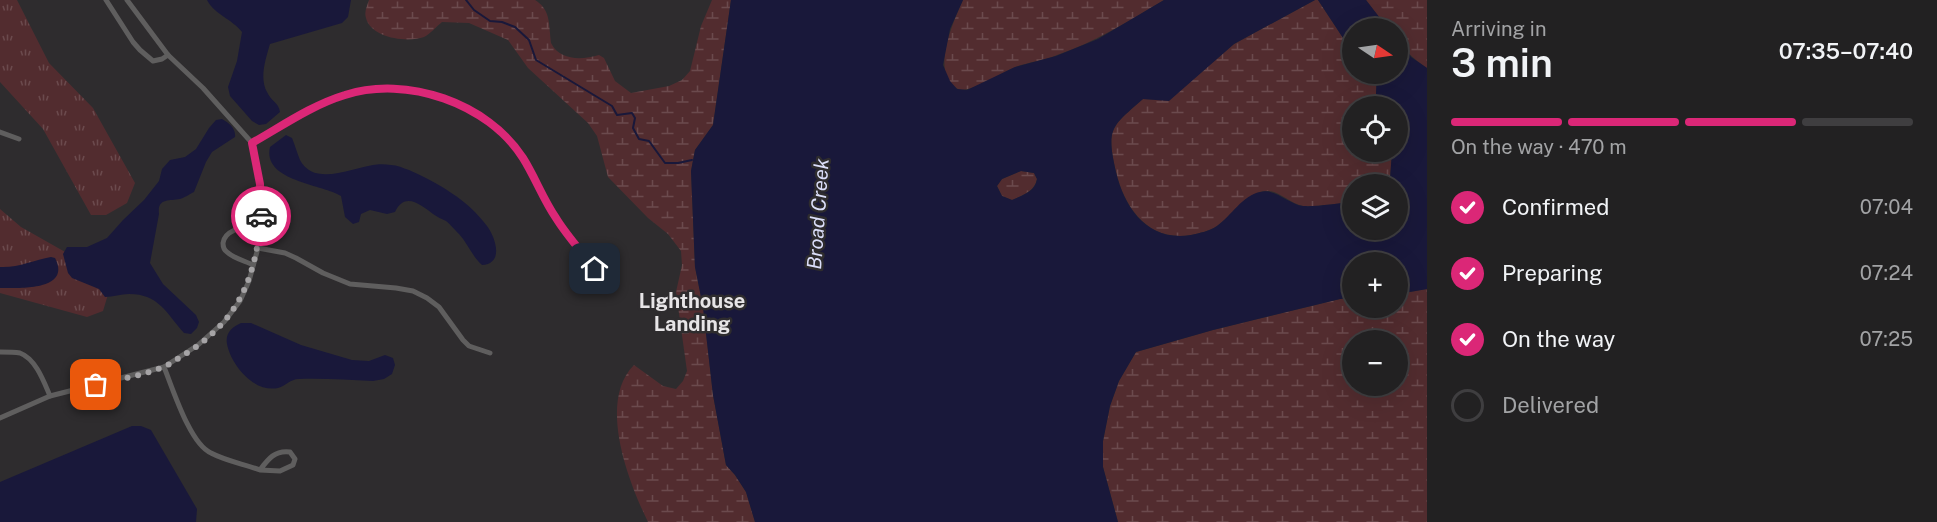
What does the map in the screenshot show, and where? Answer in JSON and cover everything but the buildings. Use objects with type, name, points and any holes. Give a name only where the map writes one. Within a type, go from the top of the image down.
[{"type":"street","points":[[106,0],[140,50],[153,61],[168,55]]},
{"type":"street","points":[[0,418],[50,396],[164,367],[198,345],[224,322],[240,301],[249,281],[258,248],[260,224],[260,184],[252,143],[204,88],[168,55],[127,0]]},
{"type":"street","points":[[252,143],[319,106],[345,95],[375,88],[401,89],[450,101],[477,114],[499,129],[507,138],[522,157],[556,218],[595,269]]},
{"type":"street","points":[[0,132],[19,139]]},
{"type":"street","points":[[253,265],[227,252],[223,242],[232,231],[260,224]]},
{"type":"street","points":[[258,248],[291,255],[323,273],[350,284],[413,291],[439,307],[469,346],[490,353]]},
{"type":"street","points":[[0,352],[20,353],[30,360],[41,376],[50,396]]},
{"type":"street","points":[[164,367],[188,424],[200,445],[209,453],[260,470],[280,471],[293,465],[295,459],[290,452],[278,452],[260,470]]},
{"type":"green space","points":[[0,0],[17,0],[49,63],[93,108],[135,183],[127,203],[106,215],[91,215],[43,129],[0,82]]},
{"type":"green space","points":[[369,0],[535,0],[547,14],[551,43],[555,49],[572,58],[599,55],[604,58],[615,81],[631,93],[669,86],[682,80],[690,71],[701,26],[712,0],[731,0],[713,125],[695,150],[691,171],[695,267],[703,307],[713,395],[726,465],[746,492],[755,522],[648,522],[640,506],[625,465],[620,443],[617,421],[618,400],[623,381],[634,365],[663,386],[676,389],[683,381],[687,371],[676,292],[682,265],[681,251],[668,234],[648,218],[608,177],[597,136],[588,123],[528,68],[508,40],[469,23],[442,22],[424,37],[399,39],[391,37],[369,25],[365,14]]},
{"type":"green space","points":[[963,0],[1164,0],[1085,44],[1052,57],[1018,66],[977,86],[963,90],[950,82],[945,72],[944,60],[954,20]]},
{"type":"green space","points":[[1318,0],[1342,36],[1342,84],[1376,84],[1376,94],[1378,96],[1342,96],[1342,162],[1391,162],[1390,174],[1342,174],[1342,203],[1303,206],[1269,191],[1254,194],[1217,226],[1191,235],[1176,236],[1163,233],[1151,228],[1141,220],[1120,186],[1113,157],[1114,130],[1124,116],[1143,99],[1169,100],[1234,44]]},
{"type":"green space","points":[[1366,0],[1427,0],[1427,68],[1408,52],[1408,18],[1380,18]]},
{"type":"green space","points":[[1021,171],[1034,173],[1037,179],[1033,187],[1012,200],[1002,196],[997,186],[1002,179]]},
{"type":"green space","points":[[0,209],[21,227],[74,257],[109,291],[103,311],[87,317],[0,293]]},
{"type":"green space","points":[[1427,289],[1427,522],[1118,522],[1103,467],[1103,441],[1110,406],[1119,381],[1136,352],[1213,330],[1342,299],[1342,318],[1408,318],[1408,292]]},
{"type":"water","points":[[207,0],[351,0],[348,17],[342,23],[270,44],[264,68],[264,81],[267,92],[280,112],[266,124],[259,125],[252,121],[230,96],[228,87],[237,61],[242,32],[214,10]]},
{"type":"water","name":"Broad Creek","points":[[731,0],[963,0],[950,29],[943,65],[950,81],[957,89],[967,90],[1015,67],[1056,56],[1098,39],[1164,0],[1315,0],[1234,44],[1169,101],[1143,99],[1124,116],[1112,137],[1113,157],[1120,186],[1141,220],[1151,228],[1176,236],[1205,232],[1217,226],[1248,197],[1266,191],[1303,206],[1342,203],[1342,240],[1408,240],[1408,174],[1390,174],[1391,162],[1408,162],[1408,96],[1378,96],[1376,94],[1376,84],[1408,84],[1408,52],[1411,57],[1427,68],[1427,289],[1408,292],[1408,252],[1342,252],[1342,299],[1213,330],[1136,352],[1119,381],[1110,406],[1103,441],[1103,467],[1118,522],[755,522],[746,492],[726,465],[713,395],[703,307],[695,267],[691,171],[695,150],[713,125]],"holes":[[[1021,171],[1034,173],[1037,179],[1034,187],[1012,200],[1002,196],[997,186],[1002,179]]]},
{"type":"water","points":[[1318,0],[1366,0],[1380,18],[1342,18],[1342,36]]},
{"type":"water","points":[[222,119],[233,128],[235,137],[212,152],[194,192],[180,199],[165,201],[160,205],[150,263],[163,284],[196,315],[199,322],[197,328],[191,334],[184,333],[161,306],[148,297],[129,294],[105,297],[99,289],[72,278],[68,273],[63,254],[67,247],[87,247],[107,238],[144,200],[159,181],[162,169],[170,160],[185,157],[196,149],[209,128],[216,120]]},
{"type":"water","points":[[286,135],[292,138],[300,160],[314,173],[334,174],[384,164],[409,170],[431,181],[462,200],[487,226],[495,243],[496,255],[489,264],[482,265],[446,221],[413,202],[403,202],[395,212],[387,214],[370,210],[361,214],[359,222],[353,224],[345,217],[341,196],[295,180],[275,167],[270,158],[270,147]]},
{"type":"water","points":[[55,258],[58,269],[56,277],[50,282],[30,287],[0,288],[0,267],[20,265]]},
{"type":"water","points":[[241,323],[251,323],[301,345],[352,360],[369,361],[385,355],[393,358],[395,365],[392,374],[384,379],[373,381],[299,379],[278,388],[260,386],[245,376],[229,352],[228,334]]},
{"type":"water","points":[[132,426],[141,426],[151,430],[197,509],[196,522],[0,522],[0,482]]},
{"type":"waterway","points":[[466,0],[474,10],[490,21],[502,22],[515,27],[529,40],[536,60],[612,106],[617,115],[632,113],[635,118],[633,128],[639,139],[649,141],[665,163],[692,160]]},
{"type":"way so far","points":[[96,385],[164,367],[198,345],[224,322],[240,301],[249,281],[258,248],[261,216]]},
{"type":"district","name":"Lighthouse Landing","points":[[692,312]]},
{"type":"route","points":[[261,216],[260,184],[252,143],[319,106],[345,95],[375,88],[401,89],[450,101],[477,114],[499,129],[522,157],[556,218],[595,269]]}]
